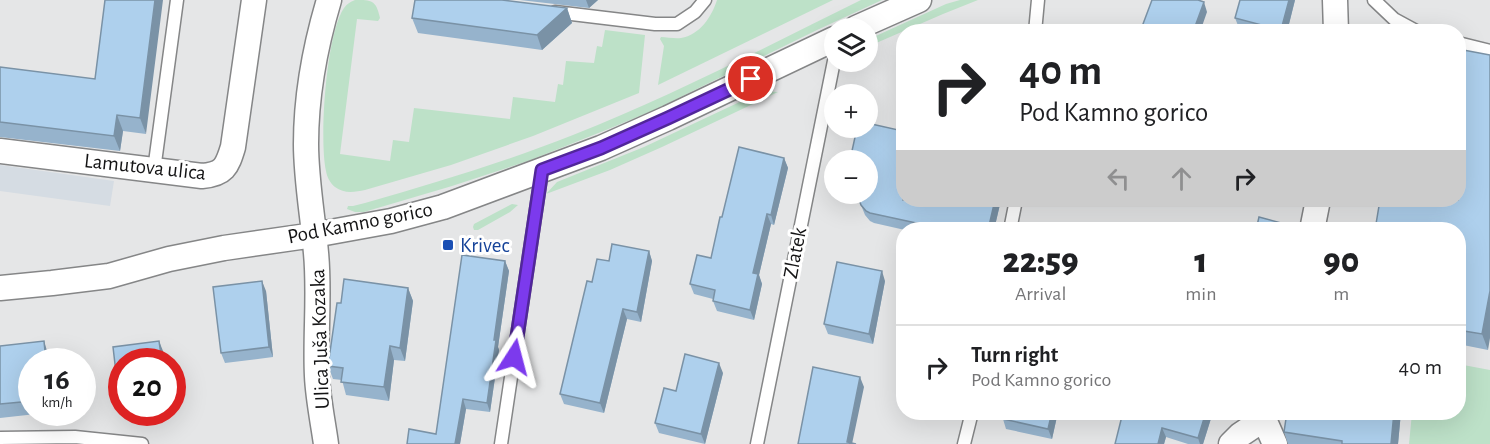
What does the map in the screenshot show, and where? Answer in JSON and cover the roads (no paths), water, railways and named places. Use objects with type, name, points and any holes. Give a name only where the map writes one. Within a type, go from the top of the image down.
[{"type":"street","name":"Lamutova ulica","points":[[0,151],[202,176],[213,175],[223,170],[233,147],[254,0]]},
{"type":"street","points":[[314,235],[306,144],[309,94],[320,28],[329,0]]},
{"type":"street","points":[[878,18],[919,0]]},
{"type":"street","points":[[1335,0],[1336,24]]},
{"type":"street","name":"Pod Kamno gorico","points":[[0,288],[109,276],[169,259],[391,221],[443,207],[601,148],[824,44]]},
{"type":"street","points":[[1314,222],[1317,207]]},
{"type":"street","name":"Ulica Juša Kozaka","points":[[314,235],[317,262],[317,377],[326,444]]},
{"type":"street","points":[[1231,444],[1259,420]]},
{"type":"street","points":[[1266,420],[1275,444]]},
{"type":"lane","points":[[154,170],[177,0]]},
{"type":"lane","points":[[543,11],[655,24],[677,24],[695,12],[705,0]]},
{"type":"lane","points":[[1036,24],[1038,0]]},
{"type":"lane","points":[[1374,0],[1394,19],[1403,24]]},
{"type":"lane","points":[[1466,45],[1490,51]]},
{"type":"lane","name":"Zlatek","points":[[757,444],[832,72]]},
{"type":"lane","points":[[501,444],[542,170]]},
{"type":"lane","points":[[1012,222],[1015,207]]},
{"type":"lane","points":[[964,444],[970,420]]},
{"type":"lane","points":[[0,438],[75,437],[142,444]]},
{"type":"place","name":"Krivec","points":[[448,245]]}]
